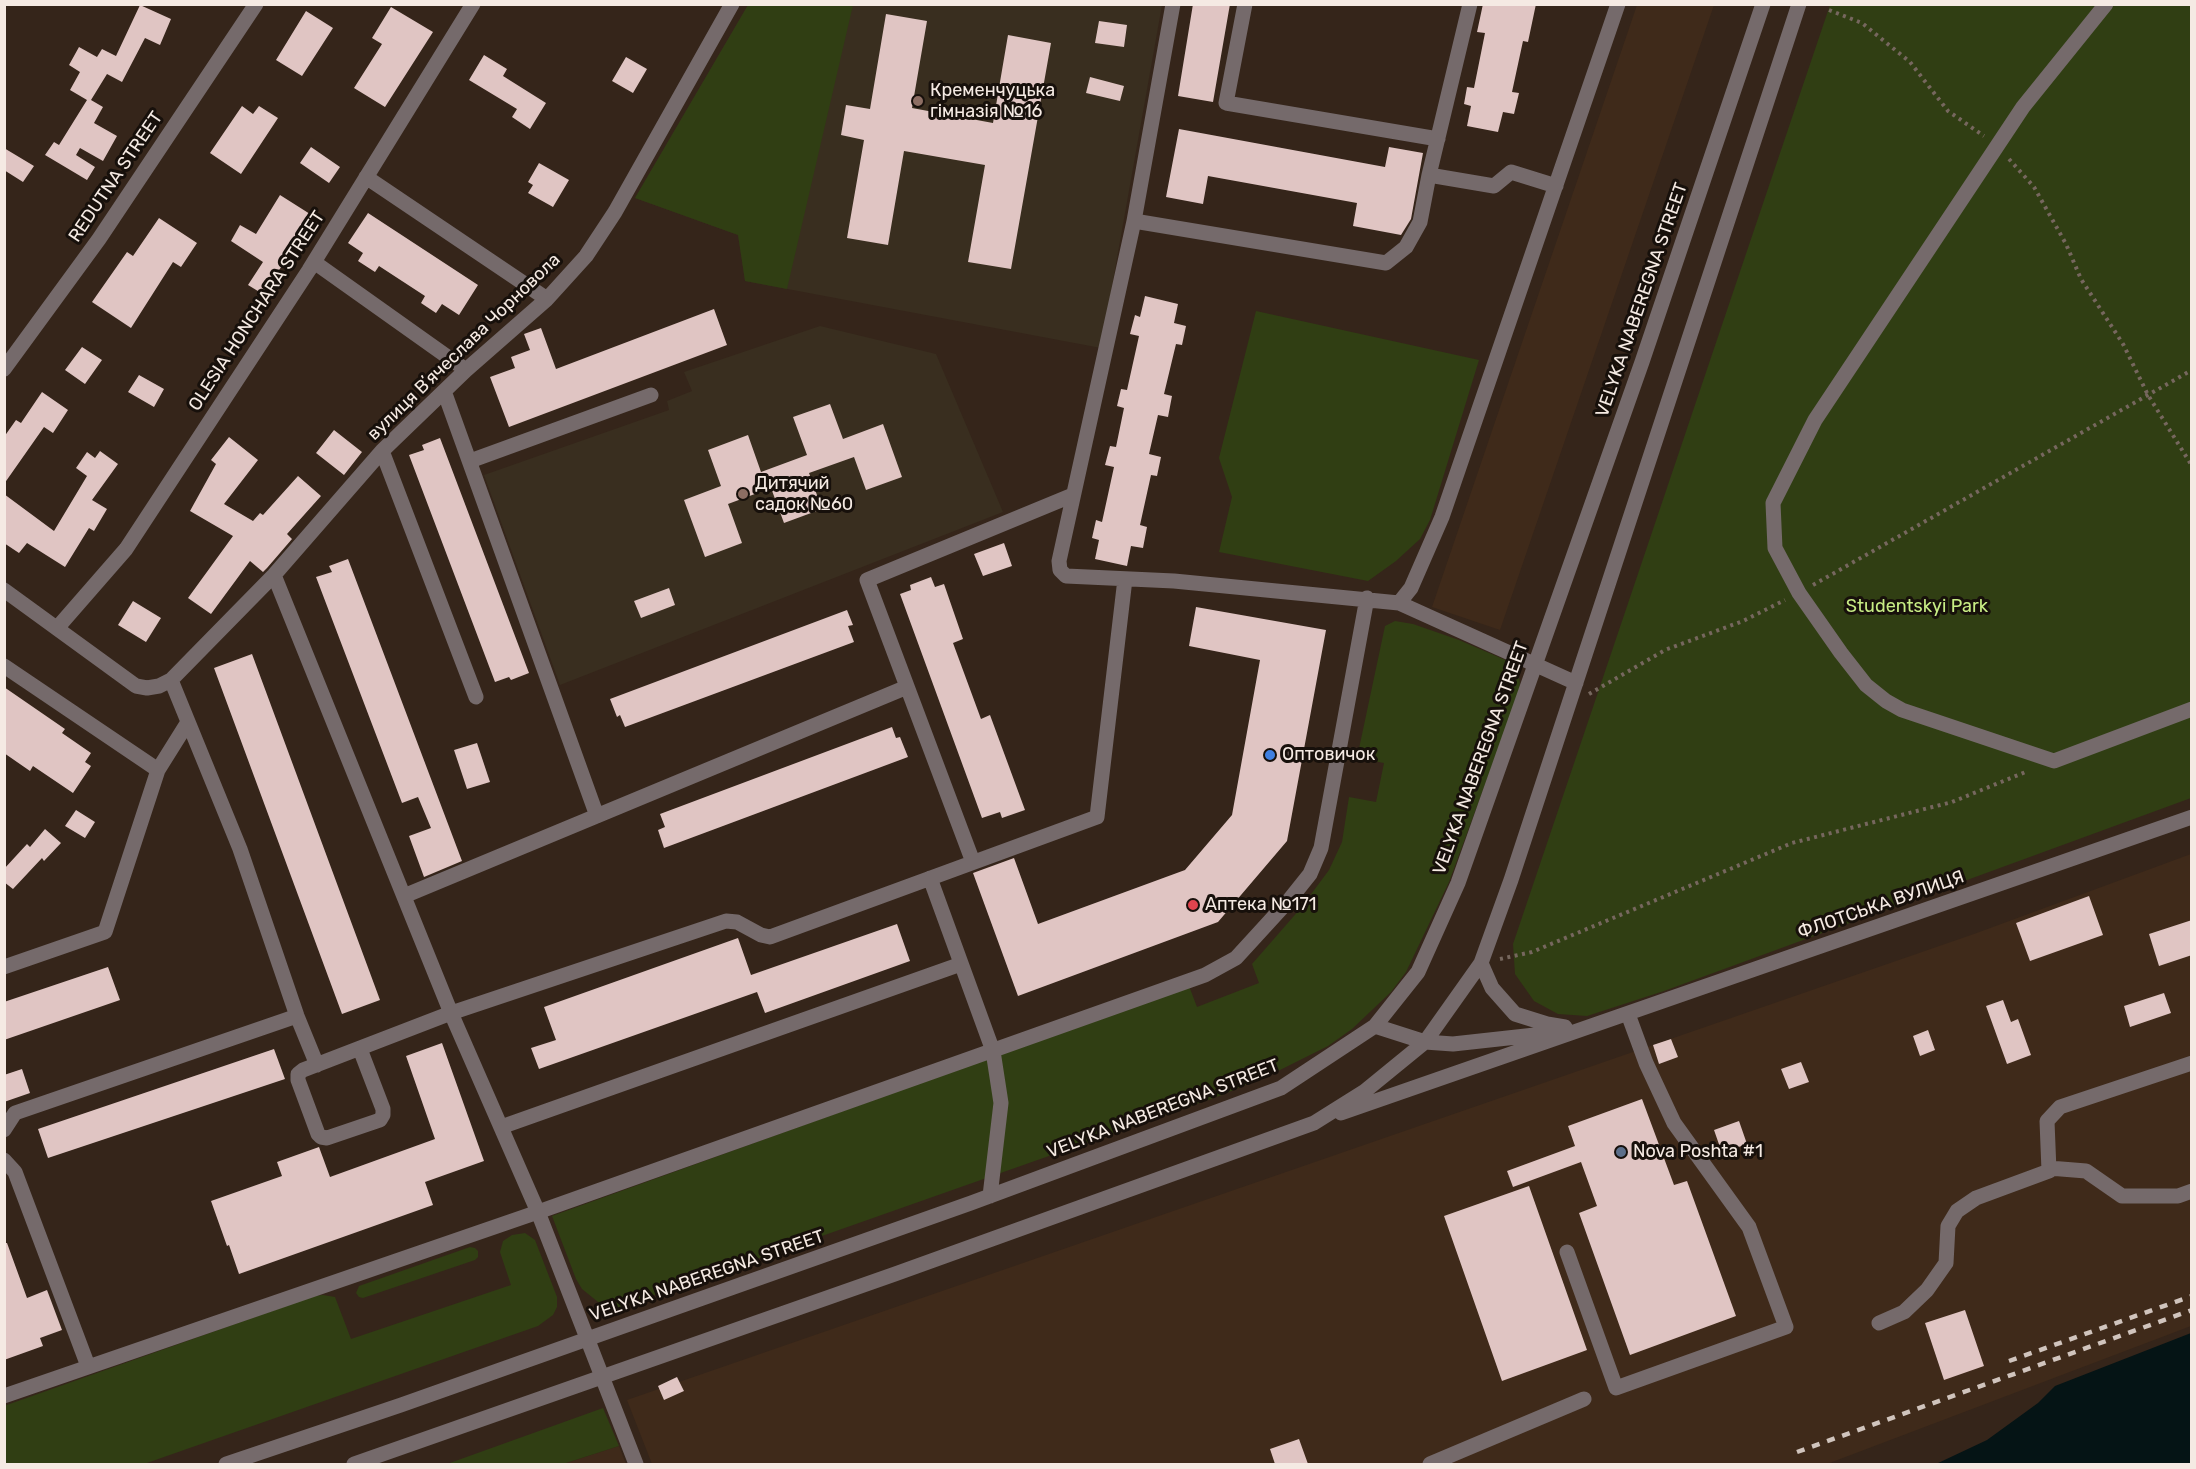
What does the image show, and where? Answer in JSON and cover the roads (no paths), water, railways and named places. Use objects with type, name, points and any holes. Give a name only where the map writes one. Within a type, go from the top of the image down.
[{"type":"street","name":"REDUTNA STREET","points":[[4,369],[99,239],[255,4]]},
{"type":"street","name":"OLESIA HONCHARA STREET","points":[[58,627],[126,549],[314,261],[473,4]]},
{"type":"street","name":"вулиця Вʼячеслава Чорновола","points":[[171,680],[274,575],[382,451],[466,370],[547,298],[586,256],[615,212],[732,4]]},
{"type":"street","points":[[1173,4],[1134,221],[1059,561],[1060,570],[1066,576],[1185,582],[1367,598],[1399,603],[1576,683]]},
{"type":"street","points":[[1245,4],[1226,103],[1438,139]]},
{"type":"street","points":[[1134,221],[1386,263],[1406,247],[1420,222],[1470,4]]},
{"type":"street","points":[[1399,603],[1411,588],[1442,517],[1618,4]]},
{"type":"street","name":"VELYKA NABEREGNA STREET","points":[[226,1464],[990,1196],[1281,1088],[1375,1026],[1418,972],[1454,893],[1642,362],[1763,4]]},
{"type":"street","points":[[1314,1123],[1365,1091],[1425,1042],[1481,963],[1511,880],[1799,4]]},
{"type":"street","points":[[2106,4],[2023,107],[1815,420],[1773,503],[1775,548],[1799,593],[1860,677],[1886,700],[1902,710],[2054,761],[2192,709]]},
{"type":"street","points":[[1429,175],[1494,186],[1511,172],[1556,186]]},
{"type":"street","points":[[366,177],[547,298]]},
{"type":"street","points":[[314,261],[466,370]]},
{"type":"street","points":[[444,391],[597,816]]},
{"type":"street","points":[[470,461],[651,395]]},
{"type":"street","points":[[382,451],[476,697]]},
{"type":"street","points":[[973,862],[867,580],[1073,495]]},
{"type":"street","points":[[274,575],[451,1013],[538,1212],[636,1464]]},
{"type":"street","points":[[360,1048],[383,1109],[383,1115],[380,1120],[327,1138],[318,1134],[298,1080],[298,1074],[303,1070],[317,1065],[360,1048],[451,1013],[726,921],[737,922],[761,935],[770,937],[1097,817],[1125,579]]},
{"type":"street","points":[[4,590],[58,627],[136,686],[147,688],[159,686],[171,680],[240,849],[297,1016],[317,1065]]},
{"type":"street","points":[[4,1396],[538,1212],[993,1051],[1206,975],[1236,958],[1310,874],[1321,848],[1367,598]]},
{"type":"street","points":[[4,666],[158,770]]},
{"type":"street","points":[[404,896],[907,687]]},
{"type":"street","points":[[4,967],[105,932],[158,770],[188,722]]},
{"type":"street","name":"ФЛОТСЬКА ВУЛИЦЯ","points":[[1583,1029],[2192,817]]},
{"type":"street","points":[[930,878],[993,1051],[1001,1103],[990,1196]]},
{"type":"street","points":[[1481,963],[1492,988],[1515,1014],[1547,1024],[1583,1029]]},
{"type":"street","points":[[501,1127],[961,964]]},
{"type":"street","points":[[1567,1252],[1616,1388],[1786,1328],[1749,1227],[1674,1123],[1646,1063],[1628,1014]]},
{"type":"street","points":[[4,1130],[15,1113],[297,1016]]},
{"type":"street","points":[[1375,1026],[1425,1042],[1463,1043],[1583,1029]]},
{"type":"street","points":[[354,1464],[1583,1029]]},
{"type":"street","points":[[1879,1323],[1904,1312],[1926,1290],[1946,1263],[1948,1226],[1957,1211],[1976,1198],[2049,1171],[2047,1121],[2060,1107],[2192,1063]]},
{"type":"street","points":[[4,1160],[15,1172],[88,1366]]},
{"type":"street","points":[[2049,1168],[2085,1171],[2122,1196],[2178,1196],[2192,1191]]},
{"type":"street","points":[[1430,1464],[1584,1399]]},
{"type":"railway","points":[[2009,1361],[2192,1296]]},
{"type":"railway","points":[[1797,1452],[2192,1310]]},
{"type":"place","name":"Кременчуцька гімназія №16","points":[[918,101]]},
{"type":"place","name":"Дитячий садок №60","points":[[743,494]]},
{"type":"place","name":"Оптовичок","points":[[1270,755]]},
{"type":"place","name":"Аптека №171","points":[[1193,905]]},
{"type":"place","name":"Nova Poshta #1","points":[[1621,1152]]},
{"type":"park label","name":"Studentskyi Park","points":[[1917,607]]}]
